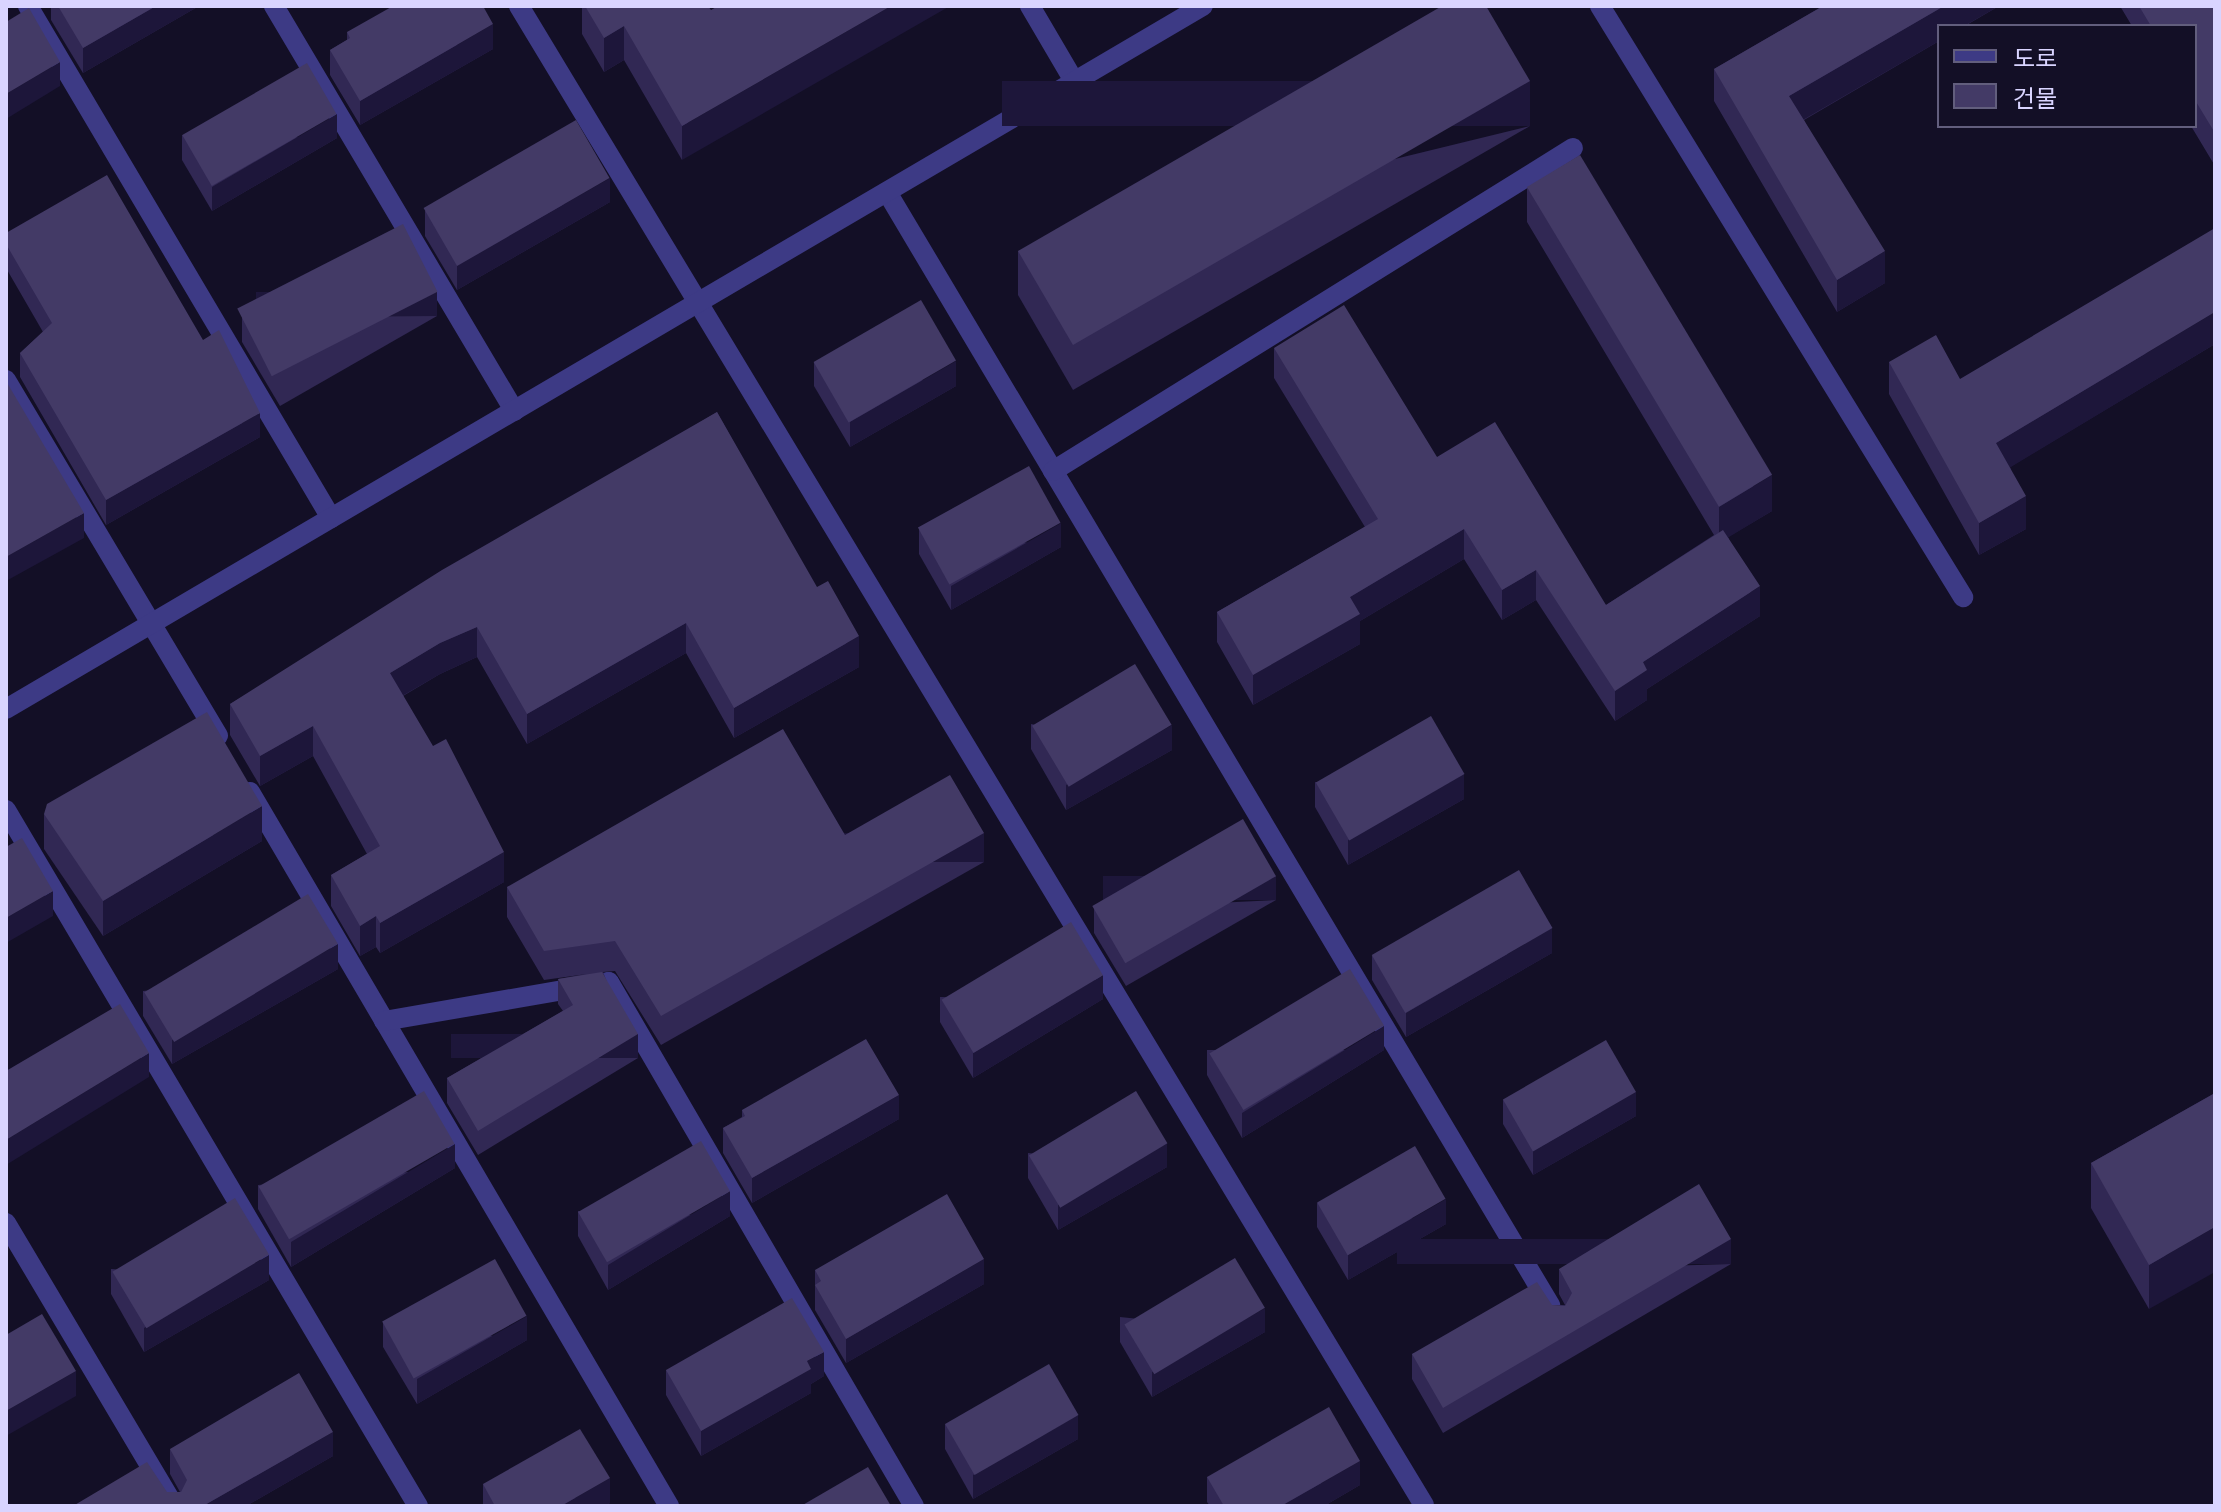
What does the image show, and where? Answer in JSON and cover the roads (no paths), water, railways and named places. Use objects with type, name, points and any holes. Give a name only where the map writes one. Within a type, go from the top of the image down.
[{"type":"street","points":[[28,6],[331,518]]},
{"type":"street","points":[[274,6],[514,411]]},
{"type":"street","points":[[519,6],[694,305],[1424,1505]]},
{"type":"street","points":[[1030,6],[1074,81]]},
{"type":"street","points":[[6,709],[1203,6]]},
{"type":"street","points":[[1600,6],[1963,597]]},
{"type":"street","points":[[1053,471],[1573,148]]},
{"type":"street","points":[[887,192],[1559,1319]]},
{"type":"street","points":[[6,380],[152,623],[669,1506]]},
{"type":"street","points":[[6,810],[418,1506]]},
{"type":"street","points":[[384,1021],[609,982],[914,1506]]},
{"type":"street","points":[[6,1223],[174,1506]]}]
